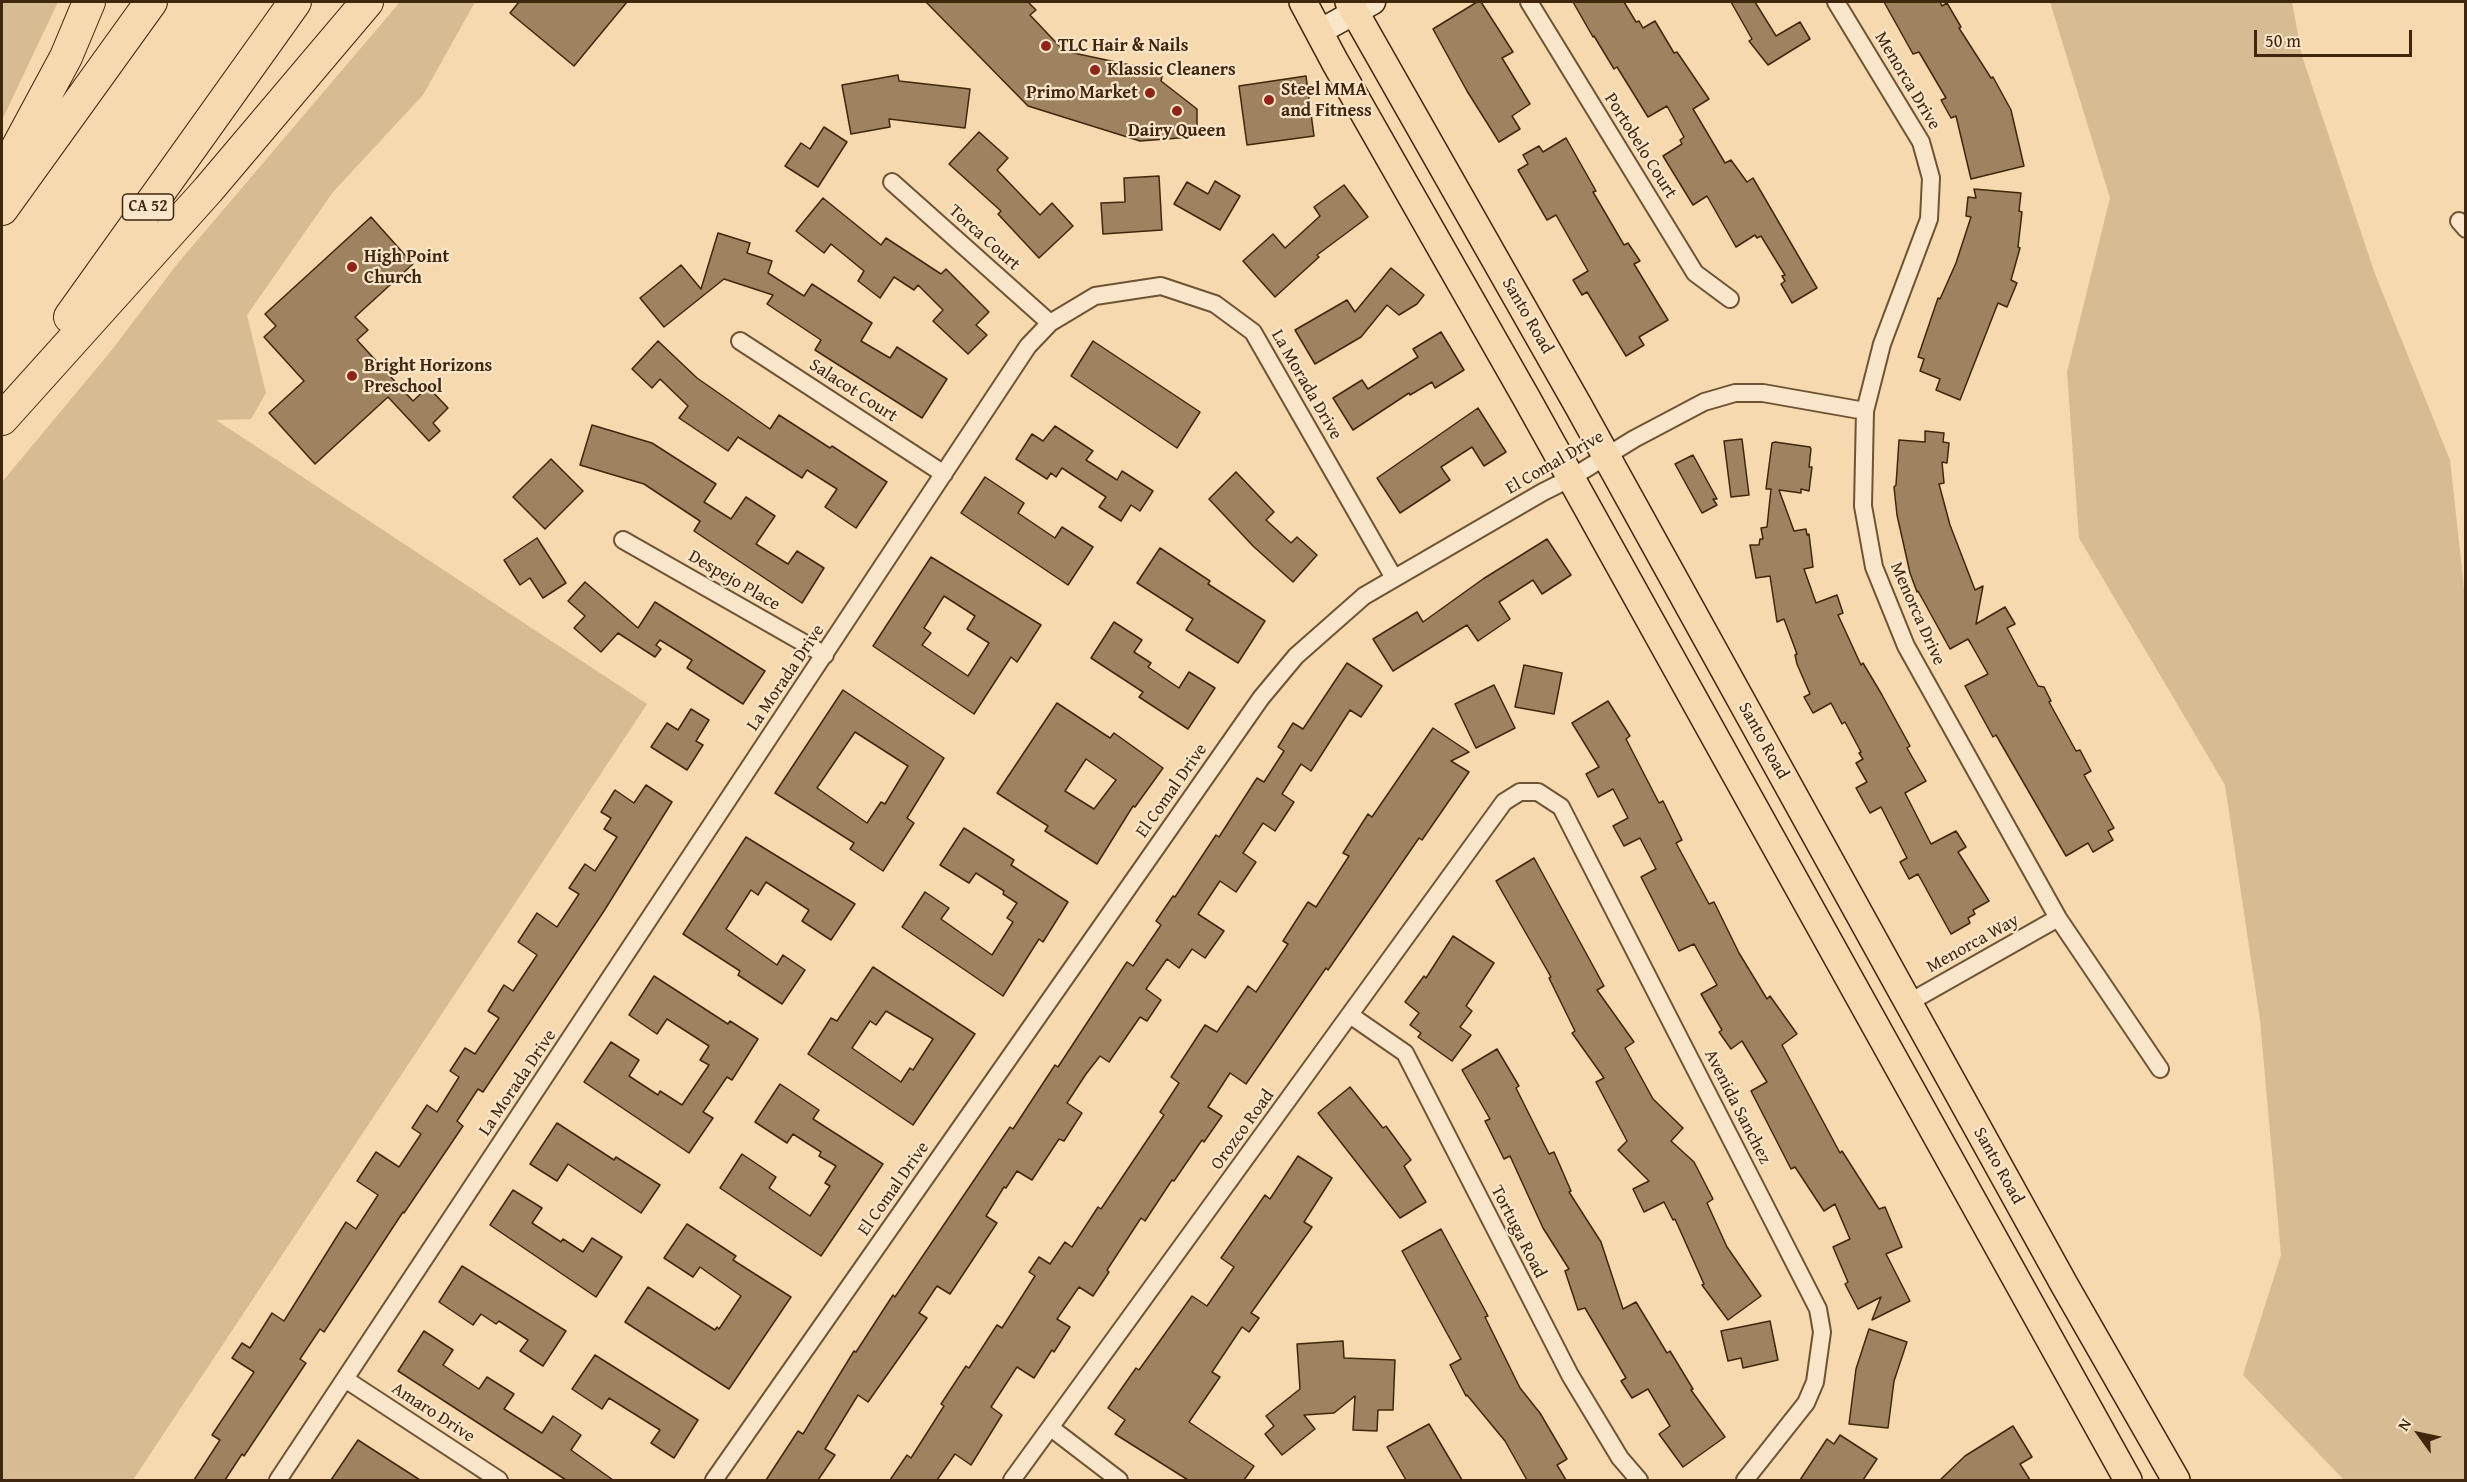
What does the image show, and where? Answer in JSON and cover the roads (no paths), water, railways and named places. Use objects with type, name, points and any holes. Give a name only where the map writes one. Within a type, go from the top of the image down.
[{"type":"highway","points":[[2,176],[66,57],[89,2]]},
{"type":"highway","points":[[2,209],[151,2]]},
{"type":"highway","name":"CA 52","points":[[2,413],[295,2]]},
{"type":"highway","points":[[2,419],[208,190],[367,2]]},
{"type":"main road","points":[[1303,2],[1571,478],[2128,1480]]},
{"type":"main road","name":"Santo Road","points":[[1359,5],[1605,457],[2176,1480]]},
{"type":"street","name":"Portobelo Court","points":[[1530,2],[1695,273],[1730,299]]},
{"type":"street","name":"Menorca Drive","points":[[1836,2],[1921,142],[1931,178],[1929,219],[1882,344],[1866,411],[1863,506],[1874,567],[1906,646],[2058,918],[2160,1069]]},
{"type":"street","points":[[1319,32],[1359,5]]},
{"type":"street","name":"Torca Court","points":[[892,182],[1050,323]]},
{"type":"street","name":"La Morada Drive","points":[[278,1480],[1028,346],[1050,323],[1095,296],[1161,286],[1215,304],[1253,332],[1394,579]]},
{"type":"street","name":"Salacot Court","points":[[740,341],[944,474]]},
{"type":"street","name":"El Comal Drive","points":[[714,1480],[1261,698],[1296,656],[1364,596],[1704,402],[1735,393],[1764,393],[1866,411]]},
{"type":"street","name":"Despejo Place","points":[[624,540],[825,655]]},
{"type":"street","name":"Avenida Sanchez","points":[[1504,802],[1520,792],[1538,792],[1561,807],[1818,1309],[1822,1332],[1815,1382],[1806,1402],[1745,1480]]},
{"type":"street","name":"Orozco Road","points":[[1012,1480],[1504,802]]},
{"type":"street","name":"Menorca Way","points":[[1908,1003],[2058,918]]},
{"type":"street","name":"Tortuga Road","points":[[1350,1015],[1404,1053],[1570,1375],[1620,1458],[1640,1480]]},
{"type":"street","name":"Amaro Drive","points":[[345,1379],[499,1480]]},
{"type":"street","points":[[1051,1428],[1119,1480]]},
{"type":"place","name":"TLC Hair & Nails","points":[[1046,46]]},
{"type":"place","name":"Klassic Cleaners","points":[[1095,70]]},
{"type":"place","name":"Primo Market","points":[[1150,93]]},
{"type":"place","name":"Steel MMA and Fitness","points":[[1269,100]]},
{"type":"place","name":"Dairy Queen","points":[[1177,111]]},
{"type":"place","name":"High Point Church","points":[[352,267]]},
{"type":"place","name":"Bright Horizons Preschool","points":[[352,376]]}]
